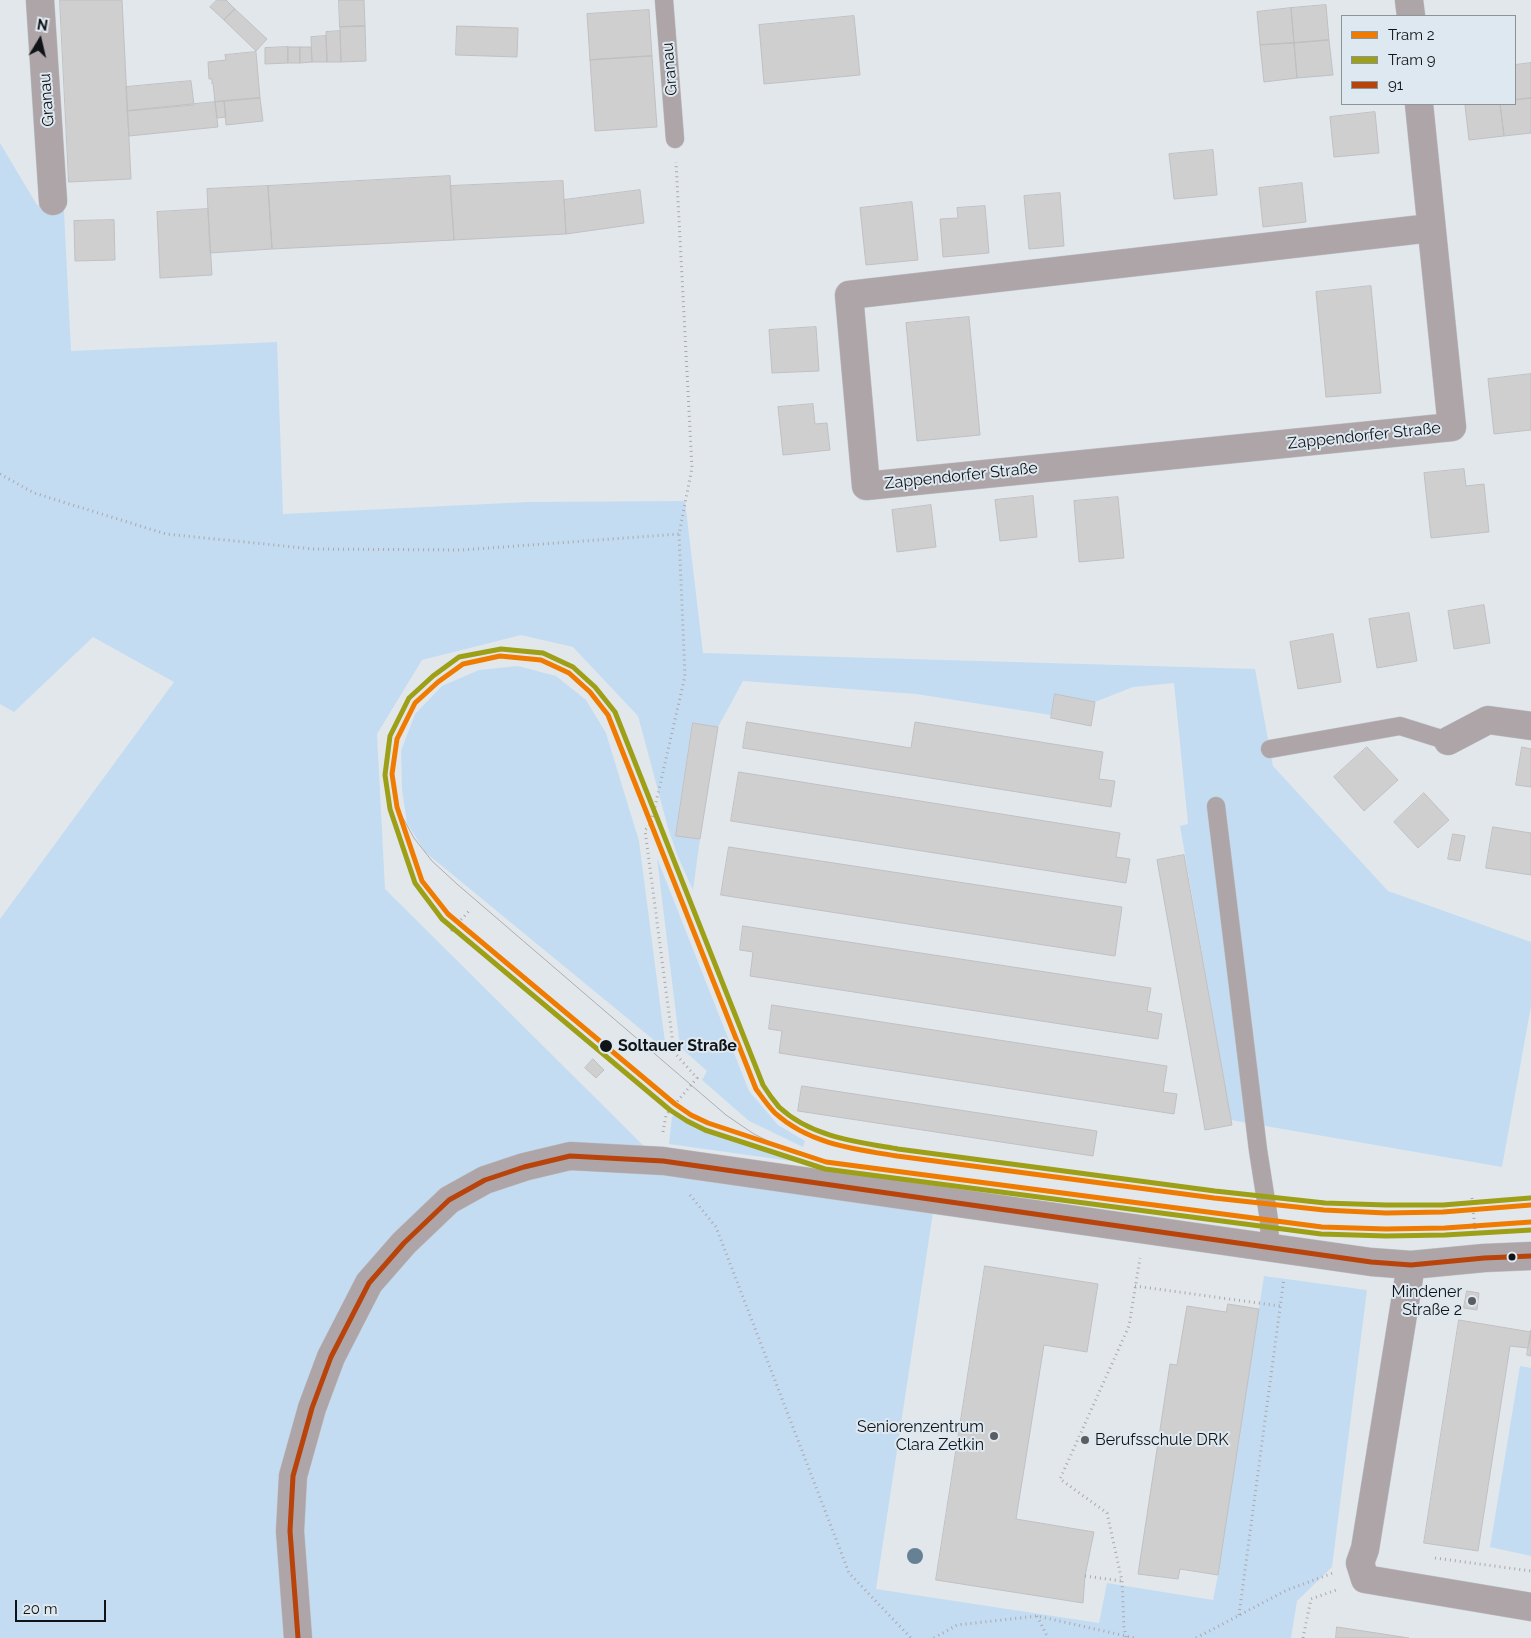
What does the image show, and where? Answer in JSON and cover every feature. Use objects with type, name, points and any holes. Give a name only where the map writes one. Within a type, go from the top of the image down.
[{"type":"street","name":"Granau","points":[[40,0],[53,201]]},
{"type":"street","points":[[1409,0],[1411,15]]},
{"type":"street","name":"Zappendorfer Straße","points":[[1419,105],[1452,427],[866,486],[849,296],[1431,228]]},
{"type":"street","points":[[1448,742],[1488,720],[1531,726]]},
{"type":"street","points":[[298,1638],[290,1531],[293,1476],[312,1408],[331,1357],[369,1283],[404,1243],[449,1200],[485,1180],[524,1167],[570,1156],[663,1161],[1371,1262],[1411,1265],[1531,1256]]},
{"type":"street","points":[[1411,1265],[1362,1571],[1531,1607]]},
{"type":"lane","name":"Granau","points":[[664,0],[675,139]]},
{"type":"lane","points":[[1270,749],[1400,726],[1448,742]]},
{"type":"lane","points":[[1216,806],[1258,1150],[1269,1220],[1270,1247]]},
{"type":"path","points":[[666,1115],[697,1078],[674,1052],[645,830],[651,824],[685,676],[678,534],[692,468],[675,139]]},
{"type":"path","points":[[0,474],[34,493],[166,534],[314,549],[462,550],[678,534]]},
{"type":"path","points":[[451,931],[469,911]]},
{"type":"path","points":[[663,1161],[716,1227],[849,1573],[911,1638]]},
{"type":"path","points":[[1126,1637],[1122,1582],[1107,1513],[1060,1479],[1129,1326],[1144,1230]]},
{"type":"path","points":[[1239,1615],[1284,1274],[1270,1247]]},
{"type":"path","points":[[1135,1286],[1280,1306]]},
{"type":"path","points":[[1433,1558],[1531,1572]]},
{"type":"path","points":[[1196,1638],[1287,1590],[1362,1571]]},
{"type":"path","points":[[1303,1638],[1311,1600],[1362,1571]]},
{"type":"path","points":[[1084,1576],[1122,1582]]},
{"type":"path","points":[[1037,1616],[1048,1638]]},
{"type":"path","points":[[934,1638],[957,1625],[1037,1616],[1135,1638]]},
{"type":"shaded area","points":[[0,143],[37,205],[64,211],[71,351],[277,342],[283,514],[528,502],[685,501],[703,653],[1255,669],[1273,766],[1388,891],[1531,942],[1531,1006],[1502,1167],[1231,1120],[1180,826],[1188,824],[1174,683],[1133,687],[1095,702],[1055,694],[1051,715],[916,694],[743,681],[718,727],[693,723],[676,835],[700,839],[693,890],[678,857],[668,828],[638,716],[573,647],[521,635],[422,660],[377,734],[385,889],[658,1160],[935,1199],[876,1589],[1099,1623],[1107,1583],[1213,1600],[1264,1276],[1367,1290],[1332,1567],[1297,1601],[1291,1638],[0,1638],[0,919],[174,682],[93,637],[14,712],[0,704]]},
{"type":"shaded area","points":[[518,666],[556,676],[586,700],[606,733],[639,841],[666,1050],[425,852],[407,823],[402,790],[401,751],[415,714],[442,686],[479,670]]},
{"type":"shaded area","points":[[657,858],[749,1091],[778,1125],[805,1141],[803,1147],[749,1121],[702,1080],[707,1071],[680,1047]]},
{"type":"shaded area","points":[[676,1112],[722,1135],[799,1158],[798,1162],[669,1144],[672,1117]]},
{"type":"shaded area","points":[[1520,1366],[1531,1368],[1531,1556],[1490,1547]]},
{"type":"building","points":[[60,0],[122,0],[131,179],[69,182]]},
{"type":"building","points":[[217,0],[226,0],[235,9],[224,20],[210,7]]},
{"type":"building","points":[[339,0],[364,0],[365,26],[340,27]]},
{"type":"building","points":[[1326,5],[1329,40],[1294,43],[1291,8]]},
{"type":"building","points":[[1291,8],[1294,43],[1260,45],[1257,12]]},
{"type":"building","points":[[235,9],[267,39],[256,51],[224,20]]},
{"type":"building","points":[[649,10],[652,56],[590,60],[587,14]]},
{"type":"building","points":[[854,16],[860,75],[764,84],[759,25]]},
{"type":"building","points":[[365,26],[366,61],[341,62],[340,27]]},
{"type":"building","points":[[457,26],[518,28],[517,57],[456,55]]},
{"type":"building","points":[[340,31],[341,62],[327,62],[326,32]]},
{"type":"building","points":[[326,36],[327,62],[312,62],[311,37]]},
{"type":"building","points":[[1329,40],[1333,75],[1297,78],[1294,43]]},
{"type":"building","points":[[1294,43],[1297,78],[1264,82],[1260,45]]},
{"type":"building","points":[[288,47],[288,63],[265,64],[265,48]]},
{"type":"building","points":[[288,47],[300,47],[300,63],[288,63]]},
{"type":"building","points":[[300,47],[311,47],[312,62],[300,63]]},
{"type":"building","points":[[256,52],[260,98],[215,102],[212,79],[209,79],[208,62],[226,60],[225,55]]},
{"type":"building","points":[[652,56],[657,127],[595,131],[590,60]]},
{"type":"building","points":[[1531,63],[1531,98],[1516,100],[1516,65]]},
{"type":"building","points":[[191,81],[194,105],[127,111],[126,87]]},
{"type":"building","points":[[260,98],[263,121],[226,125],[224,101]]},
{"type":"building","points":[[1531,98],[1531,133],[1504,136],[1500,105],[1516,105],[1516,100]]},
{"type":"building","points":[[224,101],[226,117],[217,118],[215,102]]},
{"type":"building","points":[[215,102],[218,127],[129,136],[127,111]]},
{"type":"building","points":[[1465,105],[1500,105],[1504,136],[1469,140]]},
{"type":"building","points":[[1375,112],[1379,153],[1334,157],[1330,117]]},
{"type":"building","points":[[1213,150],[1217,195],[1174,199],[1169,154]]},
{"type":"building","points":[[450,176],[454,240],[272,249],[268,186]]},
{"type":"building","points":[[563,181],[566,234],[454,240],[450,186]]},
{"type":"building","points":[[1302,183],[1306,222],[1263,227],[1259,188]]},
{"type":"building","points":[[268,186],[272,249],[210,253],[207,189]]},
{"type":"building","points":[[640,190],[644,223],[566,234],[564,200]]},
{"type":"building","points":[[1060,193],[1064,246],[1029,249],[1024,196]]},
{"type":"building","points":[[912,202],[918,260],[866,265],[860,208]]},
{"type":"building","points":[[985,206],[989,253],[943,257],[940,219],[958,218],[957,208]]},
{"type":"building","points":[[208,209],[212,275],[160,278],[157,212]]},
{"type":"building","points":[[114,220],[115,260],[75,261],[74,221]]},
{"type":"building","points":[[1371,286],[1381,393],[1326,397],[1316,292]]},
{"type":"building","points":[[969,317],[980,435],[917,441],[906,323]]},
{"type":"building","points":[[816,327],[819,371],[772,373],[769,330]]},
{"type":"building","points":[[1531,374],[1531,430],[1494,434],[1488,379]]},
{"type":"building","points":[[813,404],[815,424],[827,423],[830,450],[783,455],[778,407]]},
{"type":"building","points":[[1464,469],[1466,486],[1484,484],[1489,532],[1431,538],[1424,473]]},
{"type":"building","points":[[1033,496],[1037,537],[1000,541],[995,500]]},
{"type":"building","points":[[1118,497],[1124,558],[1079,562],[1074,501]]},
{"type":"building","points":[[931,505],[936,547],[897,552],[892,510]]},
{"type":"building","points":[[1484,605],[1490,643],[1454,649],[1448,611]]},
{"type":"building","points":[[1409,613],[1417,661],[1377,668],[1369,619]]},
{"type":"building","points":[[1333,634],[1341,682],[1298,689],[1290,642]]},
{"type":"building","points":[[1055,694],[1095,702],[1091,726],[1051,718]]},
{"type":"building","points":[[747,722],[911,748],[915,722],[1103,752],[1099,779],[1115,781],[1111,807],[743,748]]},
{"type":"building","points":[[693,723],[718,727],[700,839],[676,836]]},
{"type":"building","points":[[1367,747],[1398,780],[1364,811],[1334,777]]},
{"type":"building","points":[[1522,747],[1531,749],[1531,787],[1516,785]]},
{"type":"building","points":[[739,772],[1120,833],[1116,857],[1130,859],[1126,883],[731,821]]},
{"type":"building","points":[[1424,793],[1449,820],[1418,848],[1394,822]]},
{"type":"building","points":[[1493,827],[1531,833],[1531,875],[1486,868]]},
{"type":"building","points":[[1453,834],[1465,836],[1460,861],[1448,859]]},
{"type":"building","points":[[729,847],[1122,907],[1115,956],[721,895]]},
{"type":"building","points":[[1184,855],[1232,1125],[1205,1130],[1157,860]]},
{"type":"building","points":[[743,926],[1151,988],[1147,1011],[1162,1014],[1158,1039],[750,976],[753,952],[740,950]]},
{"type":"building","points":[[772,1005],[1167,1066],[1163,1092],[1177,1094],[1174,1114],[779,1053],[782,1031],[769,1029]]},
{"type":"building","points":[[593,1059],[604,1070],[596,1078],[585,1068]]},
{"type":"building","points":[[802,1086],[1097,1131],[1093,1156],[798,1111]]},
{"type":"building","name":"Seniorenzentrum Clara Zetkin","points":[[985,1266],[1098,1284],[1087,1352],[1044,1345],[1016,1519],[1094,1532],[1085,1576],[1083,1603],[936,1580]]},
{"type":"building","name":"Mindener Straße 2","points":[[1467,1291],[1479,1293],[1477,1310],[1464,1308]]},
{"type":"building","points":[[1228,1304],[1259,1309],[1218,1575],[1180,1569],[1178,1579],[1138,1574],[1170,1364],[1177,1365],[1187,1306],[1226,1312]]},
{"type":"building","points":[[1459,1320],[1531,1332],[1528,1348],[1510,1346],[1478,1551],[1424,1543]]},
{"type":"building","points":[[1531,1330],[1531,1356],[1527,1355]]},
{"type":"building","points":[[1337,1627],[1409,1638],[1336,1638]]},
{"type":"tram line","name":"9","points":[[1530,1198],[1443,1205],[1325,1203],[1215,1191],[898,1149],[851,1141],[820,1132],[805,1125],[779,1107],[763,1085],[615,712],[595,687],[573,667],[543,653],[501,649],[459,657],[433,676],[409,698],[390,736],[385,775],[390,809],[415,883],[442,919],[670,1110],[705,1130],[825,1169],[1321,1234],[1445,1235],[1531,1230]]},
{"type":"tram line","name":"2","points":[[1531,1205],[1443,1212],[1386,1213],[1324,1210],[1214,1198],[897,1156],[833,1144],[802,1132],[775,1113],[756,1089],[608,715],[590,692],[569,673],[541,660],[500,656],[463,664],[438,682],[415,703],[397,739],[392,774],[397,807],[422,881],[448,914],[675,1104],[691,1115],[708,1123],[826,1162],[1322,1227],[1445,1228],[1531,1222]]},
{"type":"tram line","points":[[397,807],[414,838],[432,861],[457,884],[726,1115],[754,1134],[788,1151]]},
{"type":"transit line","name":"91","points":[[298,1638],[290,1531],[293,1476],[312,1408],[331,1357],[369,1283],[404,1243],[449,1200],[485,1180],[524,1167],[570,1156],[663,1161],[1371,1262],[1411,1265],[1484,1258],[1531,1256]]},
{"type":"place","name":"Soltauer Straße","points":[[606,1046]]},
{"type":"place","name":"Mindener Straße 2","points":[[1472,1301]]},
{"type":"place","name":"Seniorenzentrum Clara Zetkin","points":[[994,1436]]},
{"type":"place","name":"Berufsschule DRK","points":[[1085,1440]]}]
